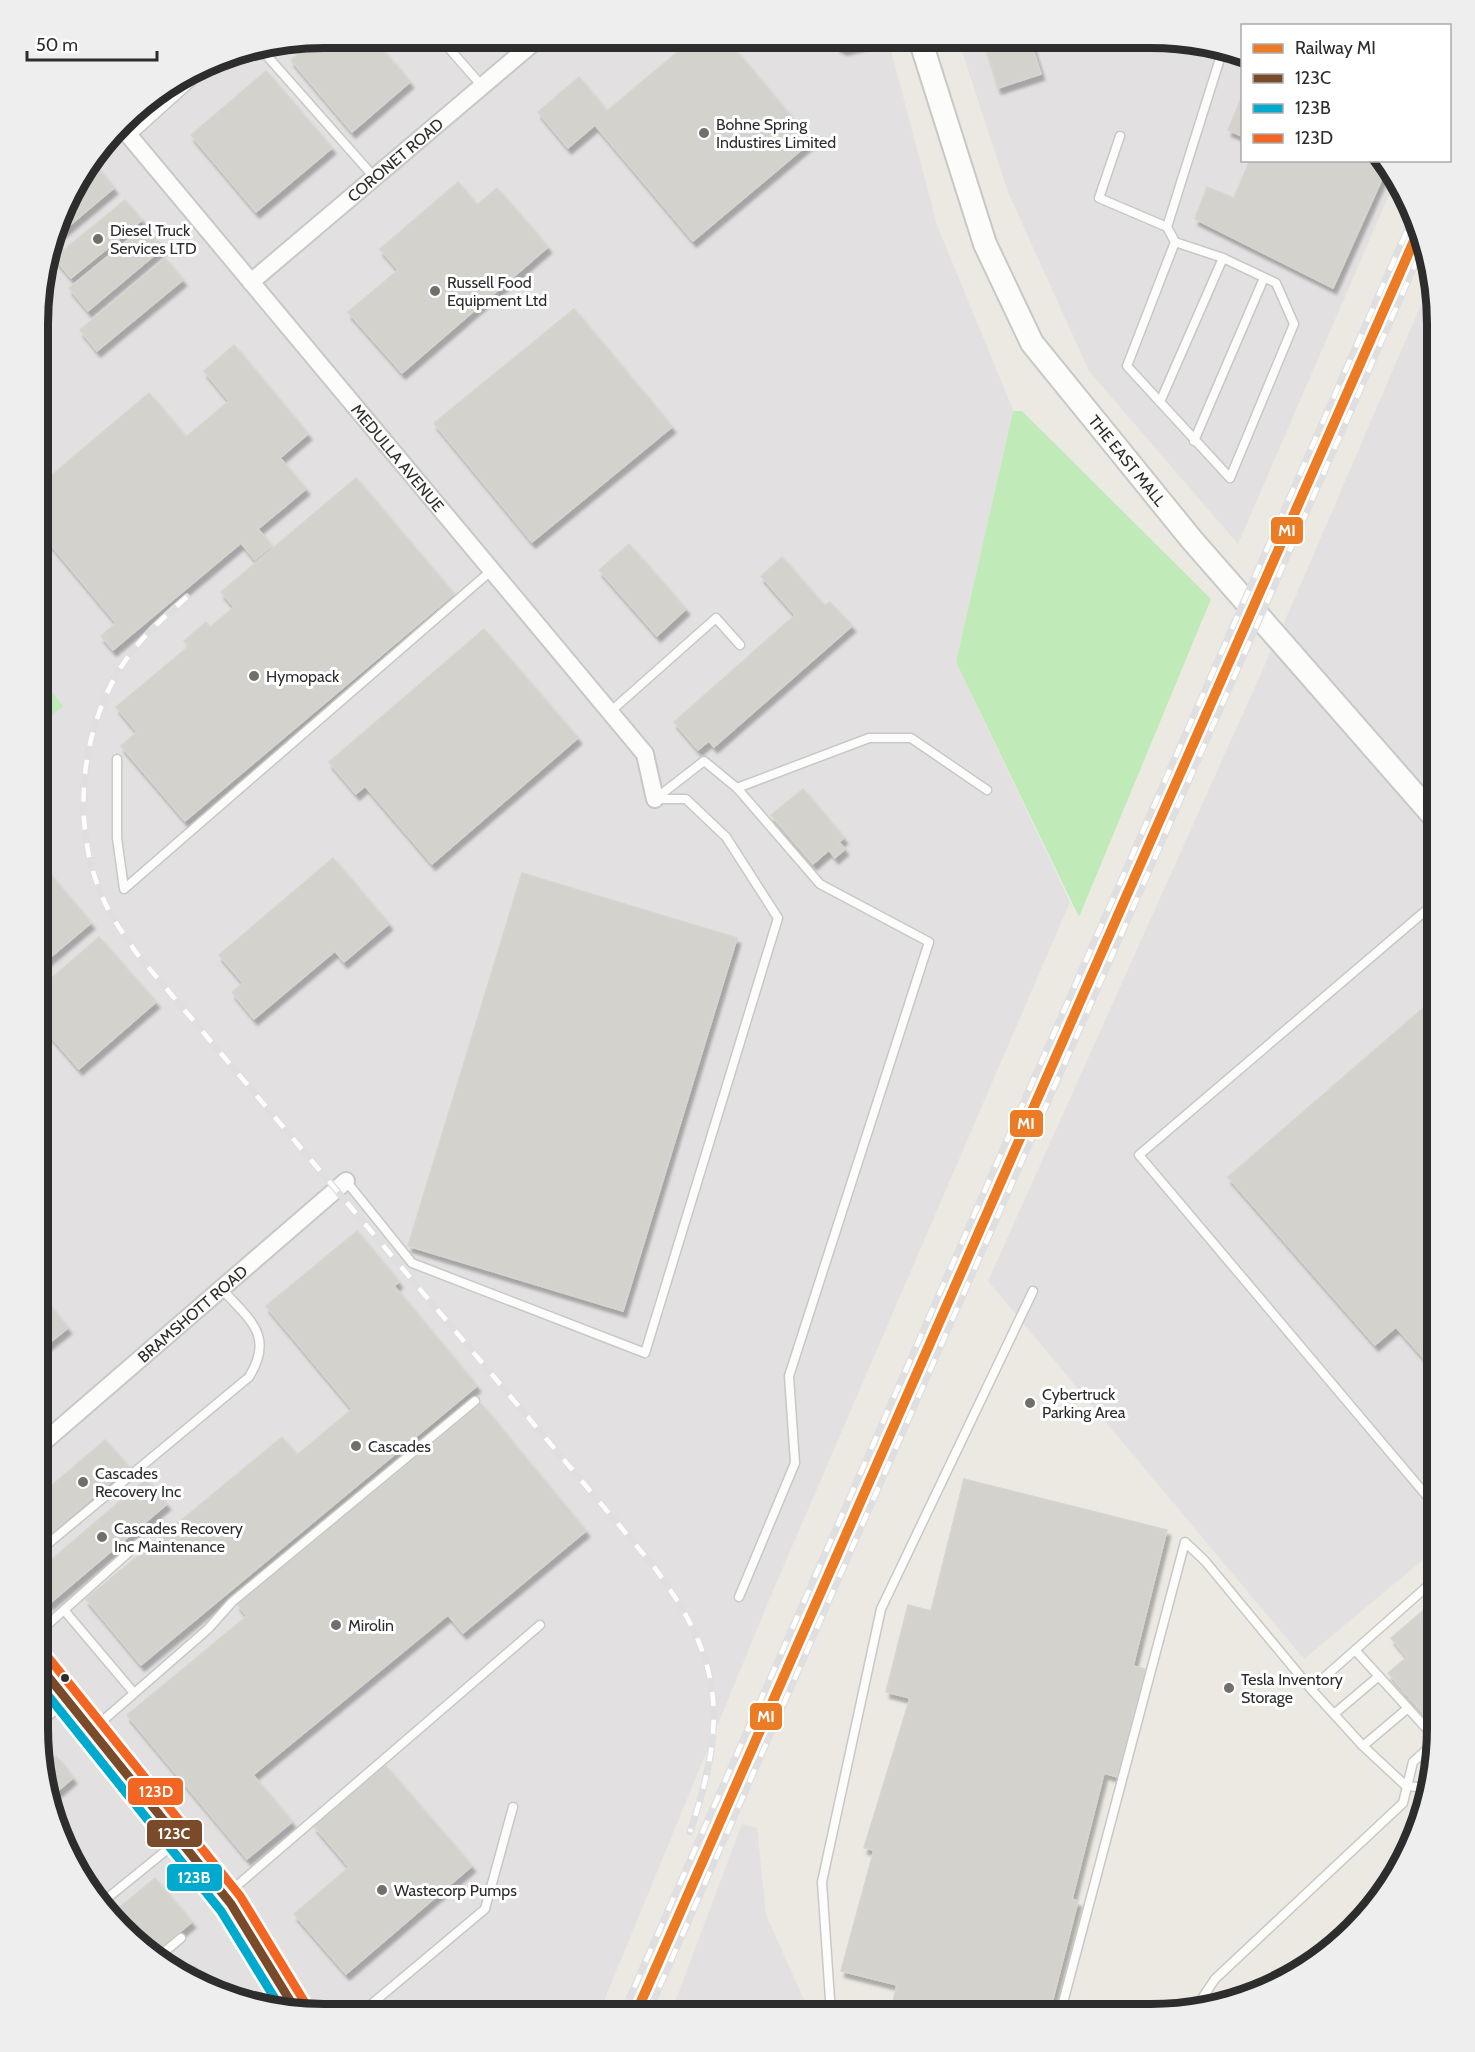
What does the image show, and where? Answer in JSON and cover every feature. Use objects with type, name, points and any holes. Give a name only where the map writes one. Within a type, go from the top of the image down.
[{"type":"main road","name":"THE EAST MALL","points":[[923,48],[985,244],[1032,343],[1192,540],[1427,809]]},
{"type":"main road","points":[[48,1677],[225,1896],[291,2002]]},
{"type":"street","name":"CORONET ROAD","points":[[251,282],[527,48]]},
{"type":"street","name":"MEDULLA AVENUE","points":[[126,132],[645,754],[655,799]]},
{"type":"street","name":"BRAMSHOTT ROAD","points":[[48,1438],[346,1181]]},
{"type":"street","points":[[48,1711],[64,1697]]},
{"type":"lane","points":[[449,48],[482,86]]},
{"type":"lane","points":[[265,54],[374,177]]},
{"type":"lane","points":[[1167,227],[1221,56]]},
{"type":"lane","points":[[131,127],[179,89]]},
{"type":"lane","points":[[1120,136],[1099,198],[1167,227],[1175,242],[1223,258],[1276,283],[1294,324],[1230,478],[1127,366],[1175,242]]},
{"type":"lane","points":[[1160,402],[1223,258]]},
{"type":"lane","points":[[1194,441],[1264,278]]},
{"type":"lane","points":[[117,759],[117,838],[124,889],[492,570]]},
{"type":"lane","points":[[610,712],[716,618],[740,645]]},
{"type":"lane","points":[[737,788],[869,738],[911,738],[987,790]]},
{"type":"lane","points":[[655,799],[704,761],[737,788],[820,884],[930,942],[789,1376],[795,1463],[739,1597]]},
{"type":"lane","points":[[346,1181],[412,1263],[645,1353],[778,918],[726,837],[686,799],[655,799]]},
{"type":"lane","points":[[1427,910],[1139,1155],[1427,1496]]},
{"type":"lane","points":[[48,1544],[249,1377],[262,1348],[255,1328],[222,1289]]},
{"type":"lane","points":[[830,2004],[822,1882],[882,1609],[1033,1291]]},
{"type":"lane","points":[[92,1730],[208,1629],[232,1602],[475,1401]]},
{"type":"lane","points":[[1063,2004],[1185,1542],[1205,1561],[1311,1689],[1363,1746],[1406,1786],[1421,1787]]},
{"type":"lane","points":[[48,1620],[50,1622],[138,1545]]},
{"type":"lane","points":[[1311,1689],[1427,1587]]},
{"type":"lane","points":[[64,1610],[134,1693]]},
{"type":"lane","points":[[225,1896],[540,1625]]},
{"type":"lane","points":[[1355,1650],[1427,1729]]},
{"type":"lane","points":[[1334,1714],[1379,1676]]},
{"type":"lane","points":[[1363,1746],[1408,1708]]},
{"type":"lane","points":[[1201,2000],[1215,1979],[1329,1869],[1403,1803],[1413,1762],[1426,1750]]},
{"type":"lane","points":[[372,2004],[485,1909],[513,1807]]},
{"type":"lane","points":[[107,1898],[180,1840]]},
{"type":"lane","points":[[164,1953],[181,1938]]},
{"type":"shaded area","points":[[324,48],[890,48],[937,225],[1013,410],[956,662],[1070,902],[772,1593],[603,2004],[324,2004],[270,1999],[218,1983],[171,1958],[142,1936],[116,1910],[94,1881],[76,1850],[57,1800],[50,1764],[48,1728],[48,324],[50,288],[57,252],[76,202],[94,171],[116,142],[142,116],[171,94],[202,76],[252,57],[288,50]]},
{"type":"shaded area","points":[[961,48],[1151,48],[1187,50],[1223,57],[1241,63],[1241,162],[1374,162],[1381,171],[1392,189],[1238,544],[1089,371],[1008,192]]},
{"type":"shaded area","points":[[1425,294],[1427,1556],[1304,1659],[988,1281],[1294,600]]},
{"type":"shaded area","points":[[742,1824],[757,1828],[766,1915],[806,2004],[674,2004]]},
{"type":"green space","points":[[1013,411],[1022,411],[1211,599],[1079,917],[956,662]]},
{"type":"green space","points":[[48,688],[63,706],[48,718]]},
{"type":"building","points":[[381,48],[410,82],[352,132],[291,60],[304,49]]},
{"type":"building","name":"Bohne Spring Industires Limited","points":[[682,48],[734,48],[812,141],[693,241],[595,125],[568,148],[538,112],[579,77],[607,111]]},
{"type":"building","points":[[986,48],[1033,48],[1041,74],[998,88]]},
{"type":"building","points":[[266,71],[332,148],[256,212],[191,135]]},
{"type":"building","points":[[1241,98],[1241,136],[1228,130]]},
{"type":"building","points":[[1249,162],[1374,162],[1384,175],[1333,288],[1195,219],[1207,187],[1234,198]]},
{"type":"building","points":[[97,167],[114,188],[65,229],[76,202]]},
{"type":"building","name":"Russell Food Equipment Ltd","points":[[458,182],[477,205],[497,188],[548,247],[402,373],[348,312],[398,270],[380,249]]},
{"type":"building","name":"Diesel Truck Services LTD","points":[[125,200],[142,220],[71,278],[55,260],[56,256]]},
{"type":"building","points":[[145,226],[163,248],[88,311],[69,288]]},
{"type":"building","points":[[165,258],[183,280],[97,351],[80,330]]},
{"type":"building","points":[[574,309],[672,427],[532,542],[434,423]]},
{"type":"building","points":[[234,345],[308,434],[280,458],[306,489],[258,529],[272,546],[255,560],[241,543],[113,650],[101,636],[116,623],[48,542],[48,478],[149,393],[186,437],[229,401],[204,371]]},
{"type":"building","name":"Hymopack","points":[[356,478],[454,594],[185,821],[121,746],[137,732],[116,707],[189,646],[184,641],[206,622],[210,627],[234,607],[221,592]]},
{"type":"building","points":[[629,544],[686,609],[657,636],[599,570]]},
{"type":"building","points":[[782,557],[825,606],[830,602],[852,626],[714,747],[709,741],[698,750],[674,722],[795,615],[761,576]]},
{"type":"building","points":[[484,629],[578,738],[432,864],[365,786],[356,794],[329,762]]},
{"type":"building","points":[[803,789],[844,838],[839,842],[845,849],[835,858],[829,850],[813,864],[771,815]]},
{"type":"building","points":[[333,858],[389,924],[344,962],[335,951],[254,1019],[232,992],[243,983],[219,955]]},
{"type":"building","points":[[48,872],[91,923],[48,959]]},
{"type":"building","points":[[522,873],[737,938],[623,1311],[408,1246]]},
{"type":"building","points":[[99,937],[156,1002],[79,1069],[48,1033],[48,981]]},
{"type":"building","points":[[1427,1005],[1427,1362],[1396,1327],[1375,1345],[1228,1177]]},
{"type":"building","name":"Cascades","points":[[357,1231],[399,1282],[394,1286],[477,1386],[141,1665],[86,1599],[282,1437],[297,1455],[352,1409],[266,1306]]},
{"type":"building","points":[[48,1303],[68,1328],[48,1344]]},
{"type":"building","name":"Mirolin","points":[[481,1404],[586,1531],[463,1633],[448,1615],[253,1775],[292,1822],[247,1859],[127,1715],[247,1616],[237,1604]]},
{"type":"building","name":"Cascades Recovery Inc","points":[[105,1440],[129,1467],[48,1536],[48,1488]]},
{"type":"building","name":"Cascades Recovery Inc Maintenance","points":[[146,1479],[167,1504],[49,1604],[48,1562]]},
{"type":"building","points":[[964,1479],[1167,1530],[1133,1666],[1145,1669],[1118,1777],[1104,1773],[1072,1899],[1078,1901],[1052,2004],[892,2004],[897,1985],[841,1971],[874,1850],[864,1848],[910,1698],[886,1692],[908,1605],[931,1611]]},
{"type":"building","points":[[1427,1607],[1427,1718],[1388,1673],[1407,1657],[1391,1638]]},
{"type":"building","points":[[56,1756],[73,1778],[55,1793],[53,1782],[50,1761]]},
{"type":"building","name":"Wastecorp Pumps","points":[[385,1765],[472,1866],[346,1974],[294,1914],[349,1867],[314,1826]]},
{"type":"building","points":[[155,1878],[192,1922],[159,1949],[116,1910]]},
{"type":"building","points":[[195,1966],[204,1977],[202,1976],[191,1970]]},
{"type":"railway","points":[[627,2004],[1409,226]]},
{"type":"railway","points":[[652,2004],[1419,256]]},
{"type":"railway","points":[[187,597],[152,629],[128,657],[107,693],[96,721],[84,780],[84,810],[86,840],[92,868],[102,896],[138,955],[651,1563],[675,1597],[693,1630],[705,1661],[712,1691],[714,1723],[710,1756],[690,1832]]},
{"type":"rail line","name":"MI","points":[[640,2004],[1414,241]]},
{"type":"transit line","name":"123D","points":[[48,1657],[240,1896],[305,2003]]},
{"type":"transit line","name":"123C","points":[[48,1676],[231,1904],[291,2002]]},
{"type":"transit line","name":"123B","points":[[48,1695],[221,1911],[276,2000]]},
{"type":"place","name":"Bohne Spring Industires Limited","points":[[704,133]]},
{"type":"place","name":"Diesel Truck Services LTD","points":[[98,239]]},
{"type":"place","name":"Russell Food Equipment Ltd","points":[[435,291]]},
{"type":"place","name":"Hymopack","points":[[254,676]]},
{"type":"place","name":"Cybertruck Parking Area","points":[[1030,1403]]},
{"type":"place","name":"Cascades","points":[[356,1446]]},
{"type":"place","name":"Cascades Recovery Inc","points":[[83,1482]]},
{"type":"place","name":"Cascades Recovery Inc Maintenance","points":[[102,1537]]},
{"type":"place","name":"Mirolin","points":[[336,1625]]},
{"type":"place","name":"Tesla Inventory Storage","points":[[1229,1688]]},
{"type":"place","name":"Wastecorp Pumps","points":[[382,1890]]}]
